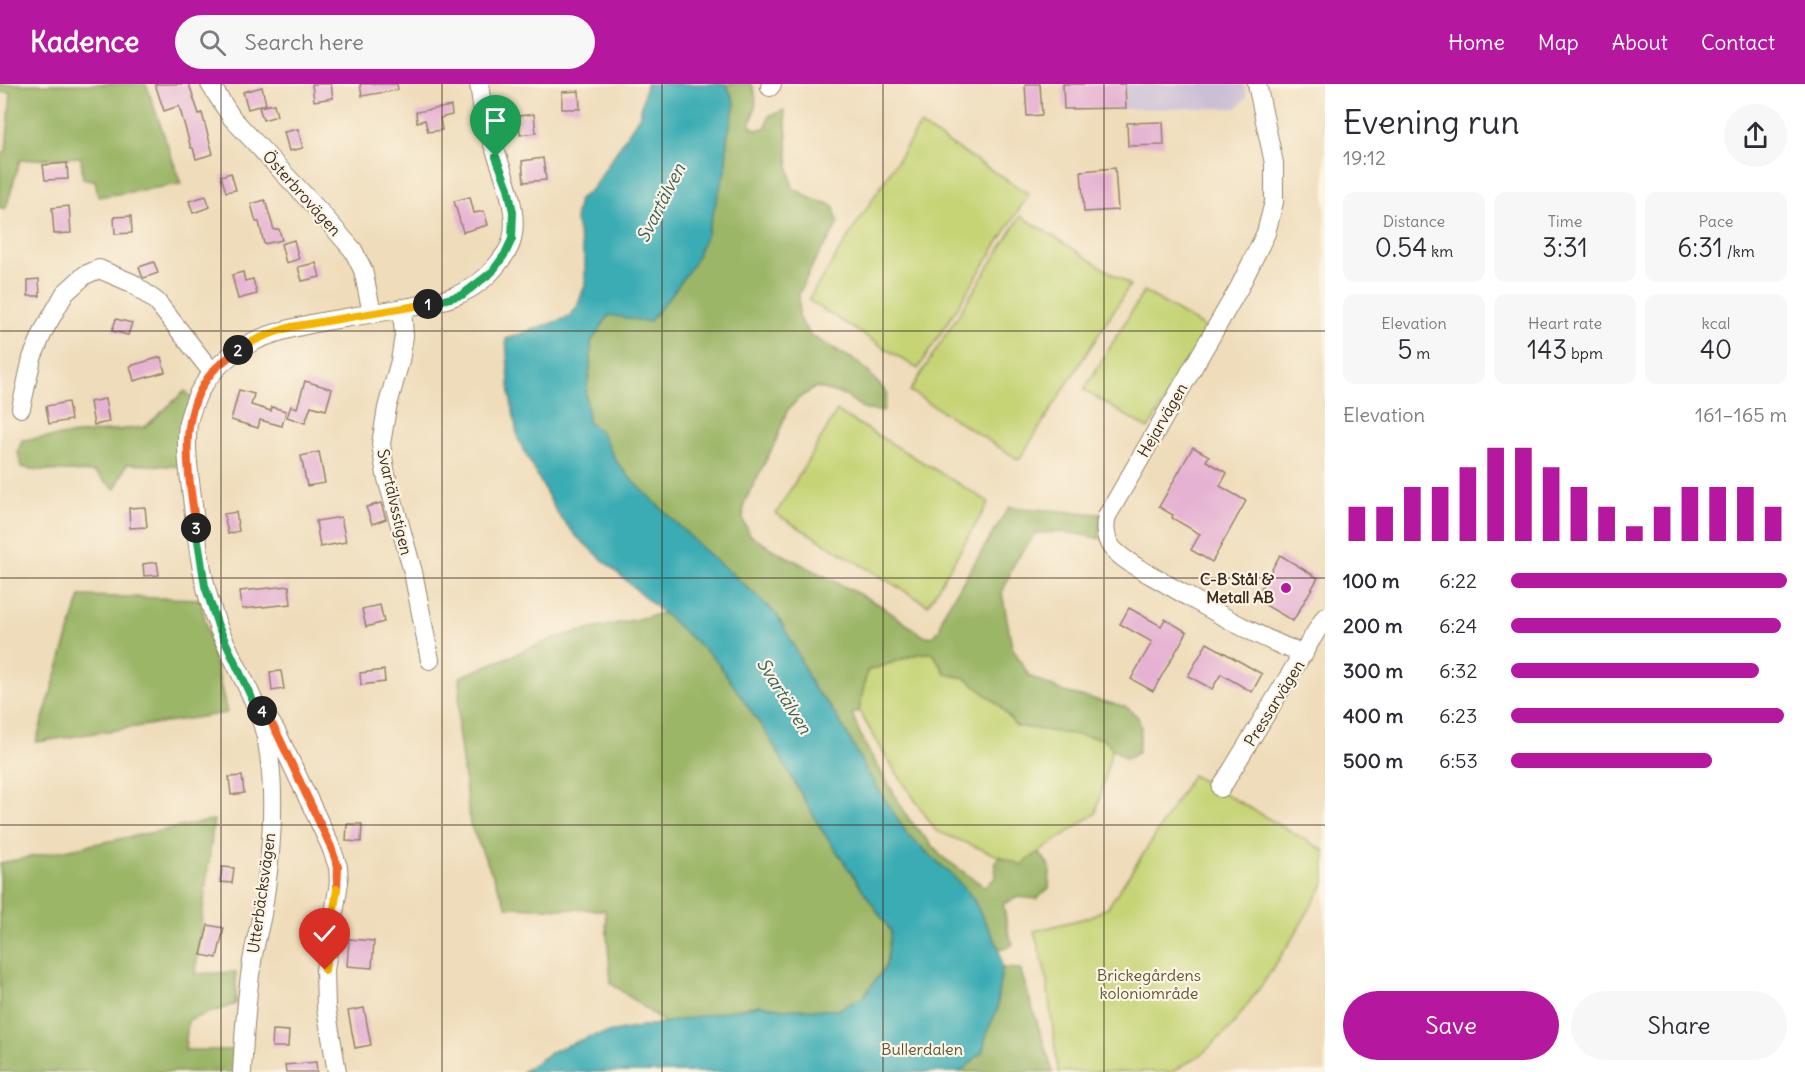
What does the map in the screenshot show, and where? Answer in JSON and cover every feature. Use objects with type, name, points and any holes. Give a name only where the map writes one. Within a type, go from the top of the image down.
[{"type":"street","name":"Österbrovägen","points":[[210,84],[232,118],[353,250],[363,270],[372,313]]},
{"type":"street","name":"Utterbäcksvägen","points":[[242,1072],[252,962],[268,867],[272,785],[267,742],[259,715],[218,626],[205,586],[196,535],[187,458],[188,422],[197,397],[212,372],[248,344],[268,334],[291,327],[426,304],[462,295],[492,272],[512,239],[513,212],[508,188],[485,120],[479,84]]},
{"type":"street","name":"Hejarvägen","points":[[1257,84],[1274,163],[1274,202],[1266,233],[1239,288],[1107,516],[1104,526],[1112,549],[1131,563],[1240,627],[1304,654]]},
{"type":"street","points":[[21,408],[32,358],[49,321],[65,293],[85,275],[99,269],[132,283],[157,302],[212,372]]},
{"type":"street","name":"Svartälvsstigen","points":[[402,308],[404,336],[381,444],[386,475],[412,572],[430,660]]},
{"type":"street","name":"Pressarvägen","points":[[1221,788],[1325,617]]},
{"type":"street","points":[[254,703],[268,717],[277,733],[331,847],[338,867],[339,882],[325,970],[326,1008],[337,1072]]},
{"type":"shaded area","points":[[1063,84],[1244,84],[1247,97],[1237,108],[1064,109]]},
{"type":"green space","points":[[0,84],[146,84],[181,184],[98,197],[95,180],[83,179],[81,157],[20,160],[6,208],[0,208],[0,153],[6,152],[11,92],[0,92]]},
{"type":"green space","points":[[726,84],[751,84],[756,99],[750,126],[757,130],[766,127],[769,116],[784,110],[793,188],[812,199],[833,205],[838,223],[815,260],[799,294],[799,319],[811,336],[860,363],[887,393],[883,411],[866,410],[844,395],[816,387],[799,398],[787,411],[775,443],[744,503],[743,520],[750,535],[772,549],[878,604],[922,635],[932,637],[940,629],[943,614],[1009,507],[1100,514],[1100,539],[1068,533],[1035,534],[1015,562],[1002,593],[1012,647],[1029,676],[1064,692],[1126,707],[1138,717],[1141,728],[1138,753],[1126,759],[1105,739],[1016,726],[1000,706],[966,678],[946,674],[933,653],[920,653],[867,671],[859,711],[852,714],[864,743],[909,819],[941,856],[985,887],[996,877],[995,862],[1000,856],[1021,865],[1039,852],[1050,867],[1049,888],[1037,899],[1018,897],[1003,904],[1009,936],[1013,944],[1007,948],[999,948],[972,897],[953,876],[907,834],[829,705],[814,689],[777,615],[710,556],[631,479],[616,461],[601,432],[588,422],[586,394],[591,342],[609,315],[726,167],[727,138],[735,103]]},
{"type":"green space","points":[[920,125],[1029,194],[918,369],[808,300]]},
{"type":"green space","points":[[1021,216],[1130,285],[1019,460],[910,391]]},
{"type":"green space","points":[[1144,291],[1209,330],[1148,429],[1084,390]]},
{"type":"green space","points":[[185,391],[194,399],[187,467],[127,464],[115,489],[94,472],[38,470],[21,467],[18,452],[22,440],[145,427]]},
{"type":"green space","points":[[837,411],[989,502],[928,605],[776,514]]},
{"type":"green space","points":[[80,596],[200,599],[227,713],[36,742]]},
{"type":"green space","points":[[664,613],[716,660],[769,737],[820,827],[891,931],[886,966],[863,997],[838,1010],[785,1009],[760,1005],[665,1023],[611,983],[605,910],[507,907],[470,824],[458,729],[460,677],[557,637]]},
{"type":"green space","points":[[920,653],[933,653],[946,674],[966,678],[1000,706],[1016,726],[1105,739],[1112,748],[1096,813],[1021,865],[936,831],[888,760],[859,711],[867,671]]},
{"type":"green space","name":"Brickegårdens koloniområde","points":[[1192,775],[1325,851],[1325,882],[1264,982],[1231,1027],[1202,1054],[1172,1072],[1058,1072],[1046,974],[1034,931],[1090,917],[1108,907]]},
{"type":"green space","points":[[214,820],[195,974],[236,972],[236,1004],[188,1020],[185,1050],[235,1050],[232,1072],[0,1072],[0,863]]},
{"type":"green space","points":[[1002,968],[1020,969],[1053,1072],[961,1072],[983,1051],[987,1032],[998,1008]]},
{"type":"water","name":"Svartälven","points":[[646,84],[726,84],[735,103],[727,138],[726,167],[708,231],[694,263],[672,294],[649,322],[609,315],[591,342],[586,394],[588,422],[601,432],[616,461],[631,479],[710,556],[777,615],[814,689],[829,705],[907,834],[953,876],[972,897],[999,948],[1002,968],[998,1008],[987,1032],[983,1051],[961,1072],[522,1072],[553,1051],[591,1036],[760,1005],[785,1009],[838,1010],[863,997],[886,966],[891,931],[820,827],[769,737],[716,660],[577,537],[557,513],[518,439],[510,395],[506,339],[569,317],[577,307],[585,285],[585,261],[575,219],[579,199],[593,188],[640,115]]},
{"type":"building","points":[[155,84],[189,84],[199,114],[202,113],[213,154],[196,159],[179,106],[164,111]]},
{"type":"building","points":[[312,84],[331,84],[333,98],[314,101]]},
{"type":"building","points":[[360,84],[397,84],[398,90],[362,96]]},
{"type":"building","points":[[1025,84],[1040,84],[1042,115],[1027,116]]},
{"type":"building","points":[[1063,84],[1125,84],[1126,108],[1064,109]]},
{"type":"building","points":[[262,87],[266,104],[248,109],[243,92]]},
{"type":"building","points":[[579,91],[580,109],[562,109],[562,92]]},
{"type":"building","points":[[274,104],[277,116],[263,120],[259,107]]},
{"type":"building","points":[[451,106],[452,115],[440,118],[442,130],[428,132],[425,120],[417,122],[416,112]]},
{"type":"building","points":[[534,114],[536,133],[520,135],[519,116]]},
{"type":"building","points":[[1163,122],[1164,145],[1128,146],[1127,123]]},
{"type":"building","points":[[298,129],[303,148],[289,151],[284,132]]},
{"type":"building","points":[[543,158],[546,180],[524,182],[522,161]]},
{"type":"building","points":[[67,163],[68,179],[45,180],[43,165]]},
{"type":"building","points":[[1115,168],[1118,210],[1084,212],[1081,171]]},
{"type":"building","points":[[231,173],[236,190],[226,192],[221,176]]},
{"type":"building","points":[[206,196],[210,207],[193,213],[189,201]]},
{"type":"building","points":[[470,197],[474,213],[484,211],[488,225],[463,232],[454,201]]},
{"type":"building","points":[[265,200],[274,230],[279,229],[282,240],[264,244],[259,222],[256,222],[251,204]]},
{"type":"building","points":[[69,206],[71,233],[54,234],[52,208]]},
{"type":"building","points":[[131,216],[132,233],[115,234],[114,217]]},
{"type":"building","points":[[294,240],[299,259],[286,263],[281,244]]},
{"type":"building","points":[[154,262],[158,273],[144,278],[139,267]]},
{"type":"building","points":[[316,263],[320,277],[302,281],[298,267]]},
{"type":"building","points":[[243,272],[245,281],[253,279],[257,294],[238,299],[232,275]]},
{"type":"building","points":[[39,279],[40,296],[28,296],[28,280]]},
{"type":"building","points":[[116,319],[132,323],[128,335],[112,331]]},
{"type":"building","points":[[161,357],[165,372],[134,381],[130,366]]},
{"type":"building","points":[[305,381],[332,389],[326,410],[311,406],[305,423],[287,417],[291,406],[297,408]]},
{"type":"building","points":[[239,390],[254,394],[251,405],[271,411],[272,407],[286,411],[282,426],[260,420],[258,428],[231,420]]},
{"type":"building","points":[[105,399],[109,422],[94,425],[90,402]]},
{"type":"building","points":[[68,402],[71,420],[49,424],[46,406]]},
{"type":"building","points":[[1193,447],[1209,456],[1206,461],[1227,473],[1220,486],[1246,501],[1212,562],[1191,550],[1200,534],[1172,518],[1173,515],[1159,507]]},
{"type":"building","points":[[319,452],[325,483],[307,486],[301,456]]},
{"type":"building","points":[[381,503],[386,519],[372,524],[366,507]]},
{"type":"building","points":[[145,507],[147,527],[130,528],[129,508]]},
{"type":"building","points":[[236,512],[239,531],[228,534],[224,514]]},
{"type":"building","points":[[341,517],[346,542],[320,547],[316,521]]},
{"type":"building","name":"C-B Stål & Metall AB","points":[[1280,555],[1318,578],[1293,621],[1255,599]]},
{"type":"building","points":[[157,562],[159,575],[144,576],[143,564]]},
{"type":"building","points":[[289,586],[291,604],[242,609],[240,591]]},
{"type":"building","points":[[380,605],[384,622],[366,627],[362,609]]},
{"type":"building","points":[[1129,608],[1161,626],[1165,619],[1187,632],[1153,691],[1131,679],[1152,642],[1120,624]]},
{"type":"building","points":[[1207,643],[1262,674],[1252,692],[1221,674],[1212,689],[1188,676]]},
{"type":"building","points":[[384,670],[385,682],[361,685],[360,673]]},
{"type":"building","points":[[281,671],[284,689],[272,691],[270,672]]},
{"type":"building","points":[[242,776],[244,793],[231,795],[229,777]]},
{"type":"building","points":[[347,824],[362,824],[361,842],[346,841]]},
{"type":"building","points":[[222,867],[234,868],[232,883],[220,882]]},
{"type":"building","points":[[208,925],[224,928],[217,958],[201,955]]},
{"type":"building","points":[[349,939],[374,941],[372,968],[347,966]]},
{"type":"building","points":[[364,1008],[371,1045],[355,1048],[348,1011]]},
{"type":"building","points":[[273,1030],[289,1031],[288,1047],[272,1047]]},
{"type":"building","points":[[316,1062],[317,1072],[286,1072],[285,1065]]},
{"type":"place","name":"C-B Stål & Metall AB","points":[[1286,588]]},
{"type":"route","points":[[325,970],[339,882],[338,867],[331,847],[277,733],[268,717],[254,703],[218,626],[205,586],[196,535],[187,458],[188,422],[197,397],[212,372],[248,344],[268,334],[291,327],[426,304],[462,295],[492,272],[512,239],[513,212],[508,188],[496,157]]},
{"type":"park label","name":"Bullerdalen","points":[[922,1049]]}]
